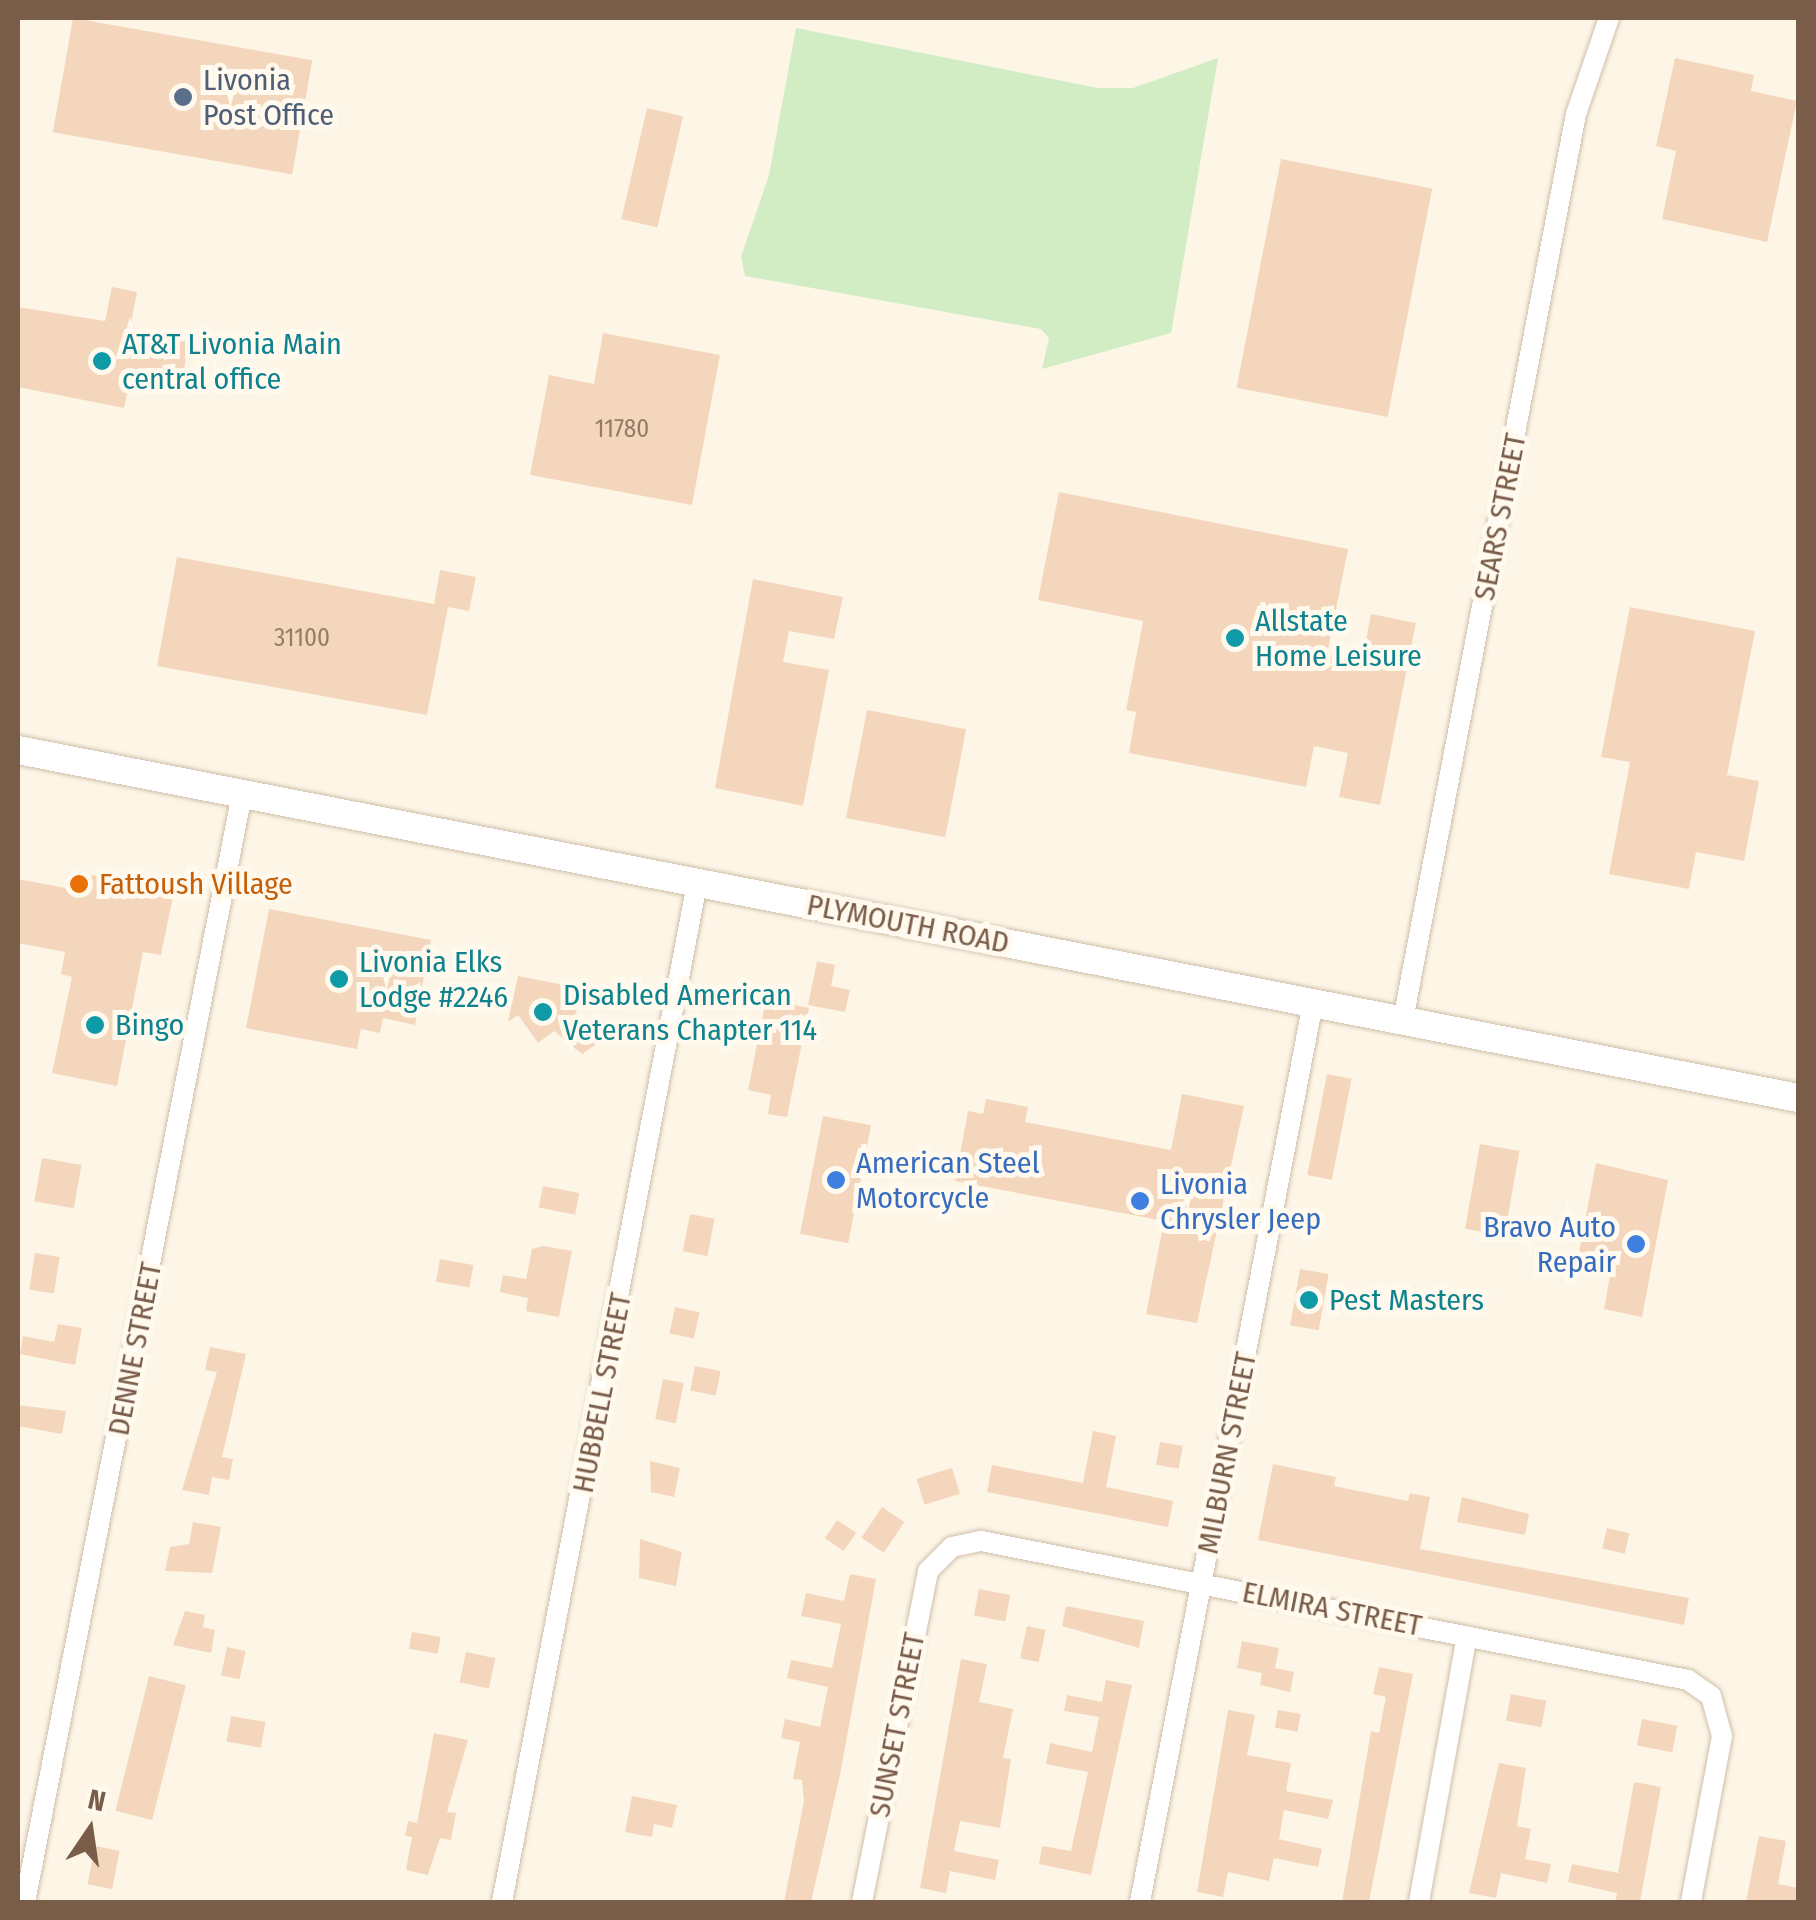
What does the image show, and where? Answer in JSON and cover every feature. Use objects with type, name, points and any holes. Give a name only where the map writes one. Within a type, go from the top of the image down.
[{"type":"main road","name":"PLYMOUTH ROAD","points":[[18,750],[1798,1098]]},
{"type":"street","name":"SEARS STREET","points":[[1403,1020],[1576,114],[1609,18]]},
{"type":"street","name":"DENNE STREET","points":[[25,1902],[242,794]]},
{"type":"street","name":"HUBBELL STREET","points":[[502,1902],[697,884]]},
{"type":"street","name":"MILBURN STREET","points":[[1140,1902],[1313,1003]]},
{"type":"street","name":"ELMIRA STREET","points":[[943,1554],[982,1541],[1688,1680],[1714,1702],[1722,1736],[1691,1902]]},
{"type":"street","name":"SUNSET STREET","points":[[862,1902],[924,1586],[943,1554]]},
{"type":"street","points":[[1419,1902],[1467,1636]]},
{"type":"green space","points":[[796,28],[1098,88],[1133,88],[1218,58],[1171,333],[1042,369],[1049,338],[1041,329],[745,276],[741,257],[769,175]]},
{"type":"building","name":"Livonia Post Office","points":[[73,18],[312,60],[292,174],[53,132]]},
{"type":"building","points":[[1675,58],[1754,75],[1751,91],[1797,101],[1767,242],[1662,219],[1676,151],[1656,146]]},
{"type":"building","points":[[647,108],[683,116],[657,227],[621,219]]},
{"type":"building","points":[[1281,159],[1432,188],[1388,417],[1237,388]]},
{"type":"building","name":"AT&T Livonia Main central office","points":[[112,287],[137,292],[130,328],[189,341],[180,392],[130,382],[124,408],[18,387],[18,307],[105,321]]},
{"type":"building","points":[[603,333],[720,355],[692,505],[530,475],[549,375],[594,384]]},
{"type":"building","name":"Allstate Home Leisure","points":[[1059,492],[1348,549],[1327,654],[1362,661],[1371,614],[1416,623],[1380,805],[1339,797],[1348,753],[1314,746],[1306,787],[1129,753],[1136,712],[1126,710],[1143,621],[1038,600]]},
{"type":"building","points":[[177,557],[434,604],[440,570],[476,577],[469,611],[448,607],[427,715],[157,666]]},
{"type":"building","points":[[753,579],[843,597],[834,639],[789,631],[783,662],[829,670],[803,806],[715,788]]},
{"type":"building","points":[[1630,607],[1755,631],[1727,775],[1759,781],[1744,861],[1696,852],[1689,889],[1609,874],[1630,762],[1601,757]]},
{"type":"building","points":[[867,710],[966,729],[945,837],[846,818]]},
{"type":"building","name":"Bingo","points":[[92,875],[174,891],[161,955],[143,952],[117,1086],[52,1073],[72,977],[61,974],[65,952],[18,943],[18,879],[71,889],[73,879],[90,882]]},
{"type":"building","name":"Livonia Elks Lodge #2246","points":[[269,909],[431,940],[415,1025],[383,1018],[380,1033],[361,1029],[357,1049],[246,1028]]},
{"type":"building","points":[[817,961],[835,965],[831,986],[850,990],[845,1012],[808,1005]]},
{"type":"building","name":"Disabled American Veterans Chapter 114","points":[[518,976],[559,984],[577,1013],[569,1018],[598,1043],[582,1054],[554,1031],[538,1043],[518,1015],[508,1022]]},
{"type":"building","points":[[766,999],[809,1008],[787,1117],[768,1114],[771,1095],[748,1090]]},
{"type":"building","points":[[1327,1074],[1352,1079],[1332,1180],[1307,1175]]},
{"type":"building","name":"Livonia Chrysler Jeep","points":[[1182,1094],[1244,1106],[1197,1323],[1146,1314],[1164,1221],[955,1181],[968,1111],[983,1114],[986,1099],[1028,1107],[1025,1122],[1171,1150]]},
{"type":"building","name":"American Steel Motorcycle","points":[[823,1116],[871,1125],[848,1243],[800,1234]]},
{"type":"building","points":[[1480,1144],[1519,1151],[1504,1236],[1465,1229]]},
{"type":"building","points":[[42,1158],[81,1165],[74,1208],[34,1201]]},
{"type":"building","points":[[1596,1163],[1668,1180],[1642,1317],[1604,1309],[1610,1275],[1576,1268]]},
{"type":"building","points":[[543,1186],[579,1193],[575,1215],[539,1208]]},
{"type":"building","points":[[690,1214],[715,1219],[707,1256],[683,1251]]},
{"type":"building","points":[[543,1246],[572,1251],[559,1317],[526,1311],[528,1298],[500,1292],[503,1275],[526,1279],[532,1249]]},
{"type":"building","points":[[35,1253],[60,1257],[54,1293],[29,1290]]},
{"type":"building","points":[[440,1259],[473,1265],[469,1288],[436,1282]]},
{"type":"building","name":"Pest Masters","points":[[1300,1269],[1329,1274],[1319,1330],[1290,1325]]},
{"type":"building","points":[[675,1307],[699,1312],[694,1339],[669,1333]]},
{"type":"building","points":[[58,1324],[82,1328],[75,1365],[20,1354],[23,1336],[54,1342]]},
{"type":"building","points":[[210,1347],[246,1354],[222,1457],[233,1459],[229,1480],[212,1477],[209,1495],[182,1490],[217,1372],[205,1370]]},
{"type":"building","points":[[695,1366],[721,1371],[716,1396],[690,1391]]},
{"type":"building","points":[[663,1379],[684,1383],[676,1423],[655,1419]]},
{"type":"building","points":[[18,1405],[66,1411],[62,1434],[18,1426]]},
{"type":"building","points":[[1093,1431],[1116,1436],[1106,1487],[1173,1501],[1168,1527],[987,1492],[992,1465],[1083,1483]]},
{"type":"building","points":[[1160,1442],[1183,1446],[1179,1469],[1156,1465]]},
{"type":"building","points":[[650,1461],[680,1468],[674,1497],[651,1492]]},
{"type":"building","points":[[1273,1464],[1336,1477],[1334,1486],[1408,1501],[1410,1493],[1430,1497],[1420,1549],[1689,1598],[1684,1625],[1258,1540]]},
{"type":"building","points":[[952,1468],[960,1494],[925,1505],[917,1479]]},
{"type":"building","points":[[1462,1497],[1529,1514],[1525,1535],[1457,1522]]},
{"type":"building","points":[[882,1507],[904,1522],[884,1553],[861,1538]]},
{"type":"building","points":[[837,1520],[856,1533],[844,1551],[825,1538]]},
{"type":"building","points":[[193,1522],[221,1527],[212,1573],[165,1571],[170,1547],[189,1544]]},
{"type":"building","points":[[1607,1528],[1629,1533],[1625,1554],[1602,1548]]},
{"type":"building","points":[[640,1539],[682,1552],[676,1586],[639,1578]]},
{"type":"building","points":[[850,1574],[876,1579],[840,1775],[811,1902],[784,1902],[804,1801],[802,1780],[793,1779],[800,1742],[781,1738],[785,1719],[820,1727],[828,1687],[787,1678],[791,1660],[832,1668],[841,1624],[801,1616],[806,1593],[844,1601]]},
{"type":"building","points":[[979,1589],[1010,1595],[1005,1622],[974,1616]]},
{"type":"building","points":[[1066,1606],[1144,1621],[1139,1648],[1062,1626]]},
{"type":"building","points":[[185,1611],[205,1615],[203,1627],[215,1630],[211,1653],[173,1645]]},
{"type":"building","points":[[1027,1626],[1046,1630],[1039,1662],[1020,1658]]},
{"type":"building","points":[[412,1632],[441,1637],[438,1654],[409,1649]]},
{"type":"building","points":[[1242,1641],[1279,1648],[1275,1668],[1294,1672],[1290,1692],[1260,1685],[1262,1673],[1237,1668]]},
{"type":"building","points":[[227,1647],[246,1651],[240,1679],[221,1675]]},
{"type":"building","points":[[466,1652],[495,1658],[489,1689],[460,1682]]},
{"type":"building","points":[[961,1659],[987,1664],[979,1702],[1013,1709],[1003,1758],[1011,1759],[1000,1828],[960,1821],[954,1851],[999,1860],[995,1880],[950,1871],[946,1893],[920,1888]]},
{"type":"building","points":[[1379,1667],[1413,1674],[1369,1902],[1342,1902],[1371,1731],[1379,1733],[1386,1697],[1373,1694]]},
{"type":"building","points":[[149,1676],[186,1685],[152,1820],[115,1811]]},
{"type":"building","points":[[1106,1680],[1132,1685],[1091,1875],[1039,1864],[1042,1846],[1071,1851],[1088,1772],[1046,1764],[1050,1743],[1092,1752],[1099,1717],[1064,1711],[1067,1695],[1102,1702]]},
{"type":"building","points":[[1511,1694],[1546,1701],[1541,1727],[1506,1721]]},
{"type":"building","points":[[1228,1710],[1255,1715],[1247,1755],[1291,1763],[1286,1791],[1333,1800],[1328,1819],[1284,1810],[1279,1839],[1322,1849],[1318,1867],[1274,1858],[1269,1881],[1228,1872],[1223,1897],[1197,1892]]},
{"type":"building","points":[[1278,1710],[1301,1714],[1298,1732],[1275,1728]]},
{"type":"building","points":[[231,1716],[265,1722],[261,1748],[226,1742]]},
{"type":"building","points":[[1642,1719],[1677,1726],[1672,1752],[1637,1746]]},
{"type":"building","points":[[434,1733],[468,1740],[447,1812],[456,1813],[451,1840],[440,1838],[428,1875],[406,1870],[412,1837],[405,1836],[408,1821],[417,1823]]},
{"type":"building","points":[[1499,1763],[1526,1768],[1517,1826],[1531,1829],[1525,1859],[1551,1864],[1547,1883],[1501,1873],[1496,1898],[1469,1893]]},
{"type":"building","points":[[1634,1782],[1661,1787],[1640,1902],[1615,1902],[1617,1893],[1568,1882],[1572,1864],[1618,1873]]},
{"type":"building","points":[[632,1796],[677,1805],[672,1828],[654,1824],[652,1837],[625,1832]]},
{"type":"building","points":[[1759,1836],[1786,1841],[1778,1884],[1798,1888],[1798,1902],[1746,1902]]},
{"type":"building","points":[[95,1846],[120,1851],[112,1889],[88,1884]]},
{"type":"place","name":"Livonia Post Office","points":[[183,97]]},
{"type":"place","name":"AT&T Livonia Main central office","points":[[102,361]]},
{"type":"place","name":"Allstate Home Leisure","points":[[1235,638]]},
{"type":"place","name":"Fattoush Village","points":[[79,884]]},
{"type":"place","name":"Livonia Elks Lodge #2246","points":[[339,979]]},
{"type":"place","name":"Disabled American Veterans Chapter 114","points":[[543,1012]]},
{"type":"place","name":"Bingo","points":[[95,1025]]},
{"type":"place","name":"American Steel Motorcycle","points":[[836,1180]]},
{"type":"place","name":"Livonia Chrysler Jeep","points":[[1140,1201]]},
{"type":"place","name":"Bravo Auto Repair","points":[[1636,1244]]},
{"type":"place","name":"Pest Masters","points":[[1309,1300]]}]
